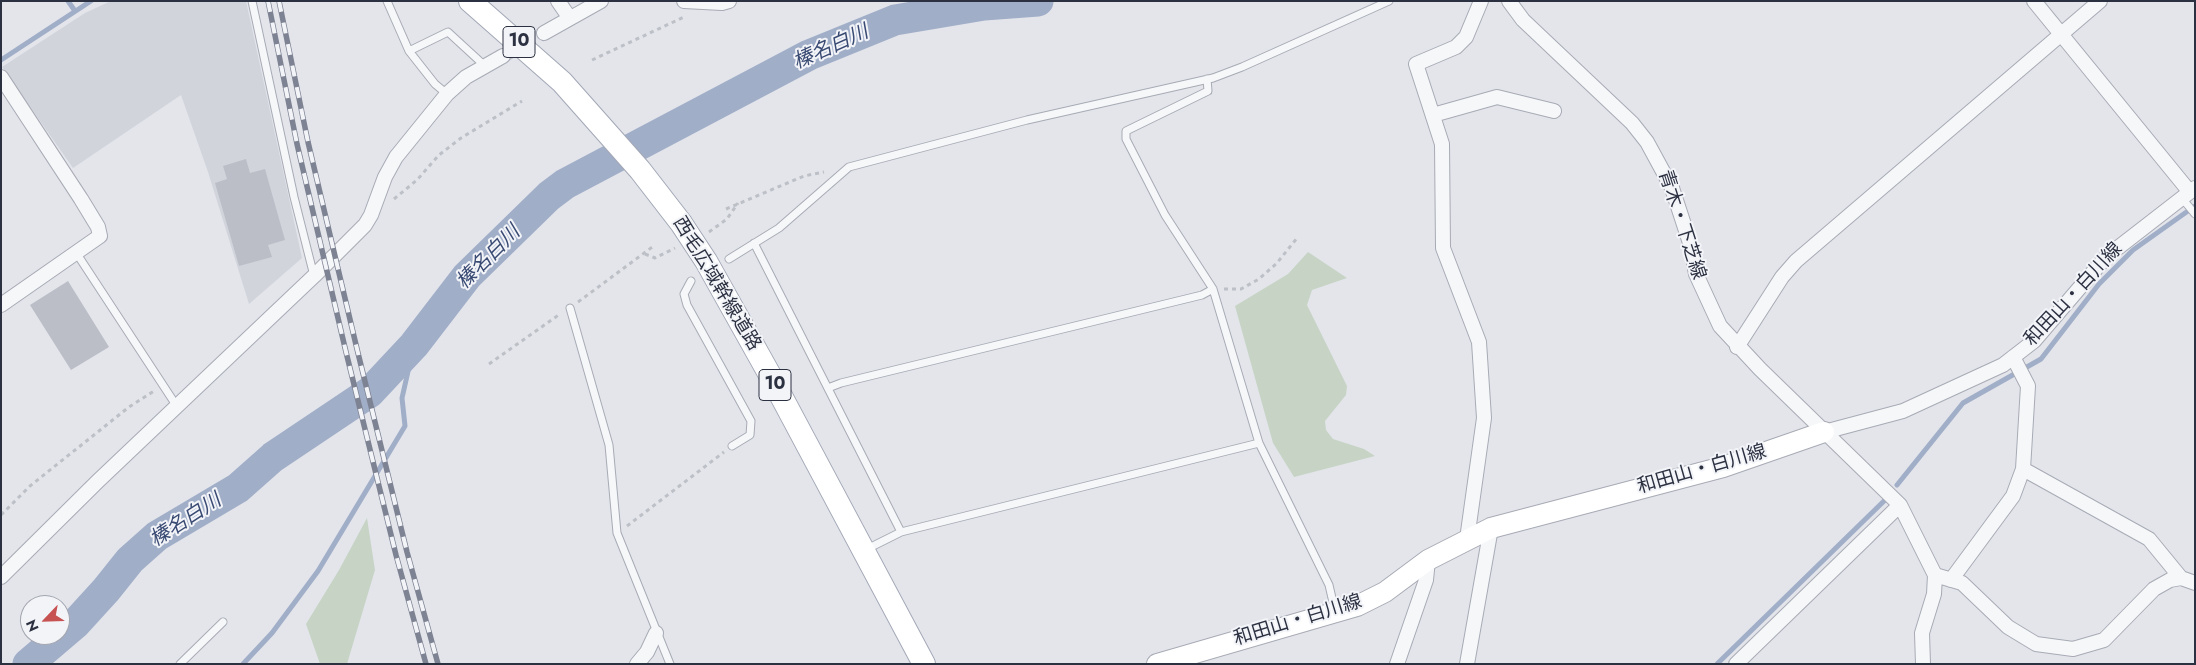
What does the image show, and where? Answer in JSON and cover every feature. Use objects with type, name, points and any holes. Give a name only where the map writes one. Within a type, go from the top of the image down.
[{"type":"main road","name":"西毛広域幹線道路","points":[[471,2],[562,82],[640,170],[681,223],[733,308],[924,664]]},
{"type":"street","points":[[558,1],[569,18]]},
{"type":"street","points":[[544,33],[602,1]]},
{"type":"street","points":[[684,1],[713,3],[729,1]]},
{"type":"street","points":[[1467,538],[1484,418],[1479,342],[1444,248],[1442,144],[1416,64],[1456,47],[1466,37],[1480,1]]},
{"type":"street","name":"青木・下芝線","points":[[1509,1],[1523,20],[1632,123],[1647,142],[1672,188],[1691,246],[1696,274],[1720,326],[1737,347],[1900,506],[1935,575]]},
{"type":"street","points":[[2034,1],[2187,194]]},
{"type":"street","points":[[1737,347],[1782,277],[1796,261],[2100,1]]},
{"type":"street","points":[[1,577],[176,405],[314,276],[365,225],[371,215],[385,177],[396,157],[447,94],[466,77],[504,56]]},
{"type":"street","points":[[1,77],[98,227],[100,236],[77,254],[1,305]]},
{"type":"street","points":[[1433,115],[1497,97],[1554,111]]},
{"type":"street","name":"和田山・白川線","points":[[1157,664],[1336,614],[1385,592],[1428,560],[1467,538],[1491,528],[1723,467],[1824,432],[1903,411],[2004,365],[2014,359],[2034,341],[2106,257],[2187,194]]},
{"type":"street","points":[[1951,580],[2013,496],[2023,469],[2028,386],[2014,359]]},
{"type":"street","points":[[2023,469],[2149,539],[2188,580]]},
{"type":"street","points":[[1736,664],[1900,506]]},
{"type":"street","points":[[1467,664],[1491,528]]},
{"type":"street","points":[[1397,664],[1426,580],[1428,560]]},
{"type":"street","points":[[1922,664],[1922,633],[1934,594],[1935,575],[1962,583],[2008,628],[2036,644],[2073,649],[2104,640],[2154,589],[2170,580],[2188,580]]},
{"type":"street","points":[[637,664],[647,652],[656,633]]},
{"type":"lane","points":[[252,1],[294,197],[314,276]]},
{"type":"lane","points":[[387,1],[409,51],[435,84],[447,94]]},
{"type":"lane","points":[[729,259],[779,228],[849,167],[1027,120],[1207,79],[1242,67],[1389,1]]},
{"type":"lane","points":[[409,51],[448,32],[484,66]]},
{"type":"lane","points":[[1207,79],[1208,90],[1126,131],[1126,139],[1165,214],[1213,289],[1259,443],[1329,585],[1336,614]]},
{"type":"lane","points":[[2187,194],[2195,214]]},
{"type":"lane","points":[[754,243],[901,532]]},
{"type":"lane","points":[[77,254],[176,405]]},
{"type":"lane","points":[[691,281],[684,294],[687,305],[751,421],[750,434],[732,446]]},
{"type":"lane","points":[[828,388],[851,380],[1202,295],[1213,289]]},
{"type":"lane","points":[[570,308],[609,445],[617,533],[670,664]]},
{"type":"lane","points":[[863,551],[901,532],[1259,443]]},
{"type":"lane","points":[[180,664],[223,622]]},
{"type":"path","points":[[592,60],[713,3]]},
{"type":"path","points":[[371,215],[398,197],[439,155],[461,138],[522,101]]},
{"type":"path","points":[[726,209],[804,176],[849,167]]},
{"type":"path","points":[[711,230],[727,219],[738,203]]},
{"type":"path","points":[[1213,289],[1241,289],[1259,279],[1277,263],[1297,238]]},
{"type":"path","points":[[489,364],[570,308],[655,245]]},
{"type":"path","points":[[644,254],[655,258],[673,249]]},
{"type":"path","points":[[1,515],[30,486],[129,407],[162,385]]},
{"type":"path","points":[[617,533],[732,446]]},
{"type":"shaded area","points":[[111,1],[246,1],[302,258],[249,304],[208,172],[181,95],[73,168],[2,67],[85,13]]},
{"type":"green space","points":[[1308,252],[1347,278],[1312,290],[1307,305],[1347,386],[1346,395],[1325,421],[1326,430],[1333,439],[1364,449],[1375,456],[1294,477],[1273,443],[1235,306],[1288,274]]},
{"type":"green space","points":[[367,518],[375,570],[347,664],[320,664],[306,624],[339,570]]},
{"type":"building","points":[[246,159],[250,173],[265,169],[285,240],[268,245],[272,257],[239,266],[215,183],[227,179],[223,166]]},
{"type":"building","points":[[68,281],[109,347],[71,370],[30,305]]},
{"type":"waterway","points":[[68,1],[75,11]]},
{"type":"waterway","points":[[1,60],[91,1]]},
{"type":"waterway","name":"榛名白川","points":[[28,664],[75,624],[130,560],[157,536],[238,488],[273,457],[370,392],[414,345],[467,276],[549,196],[565,184],[809,55],[895,20],[984,5],[1038,1]]},
{"type":"waterway","points":[[1897,485],[1963,403],[2041,359],[2099,284],[2133,250],[2195,206]]},
{"type":"waterway","points":[[243,664],[272,633],[318,571],[405,426],[402,398],[414,345]]},
{"type":"waterway","points":[[1717,664],[1884,501]]},
{"type":"tunnel","points":[[503,56],[544,33]]},
{"type":"railway","points":[[268,1],[297,144],[346,352],[396,555],[426,664]]},
{"type":"railway","points":[[279,1],[308,142],[357,349],[407,552],[438,664]]}]
